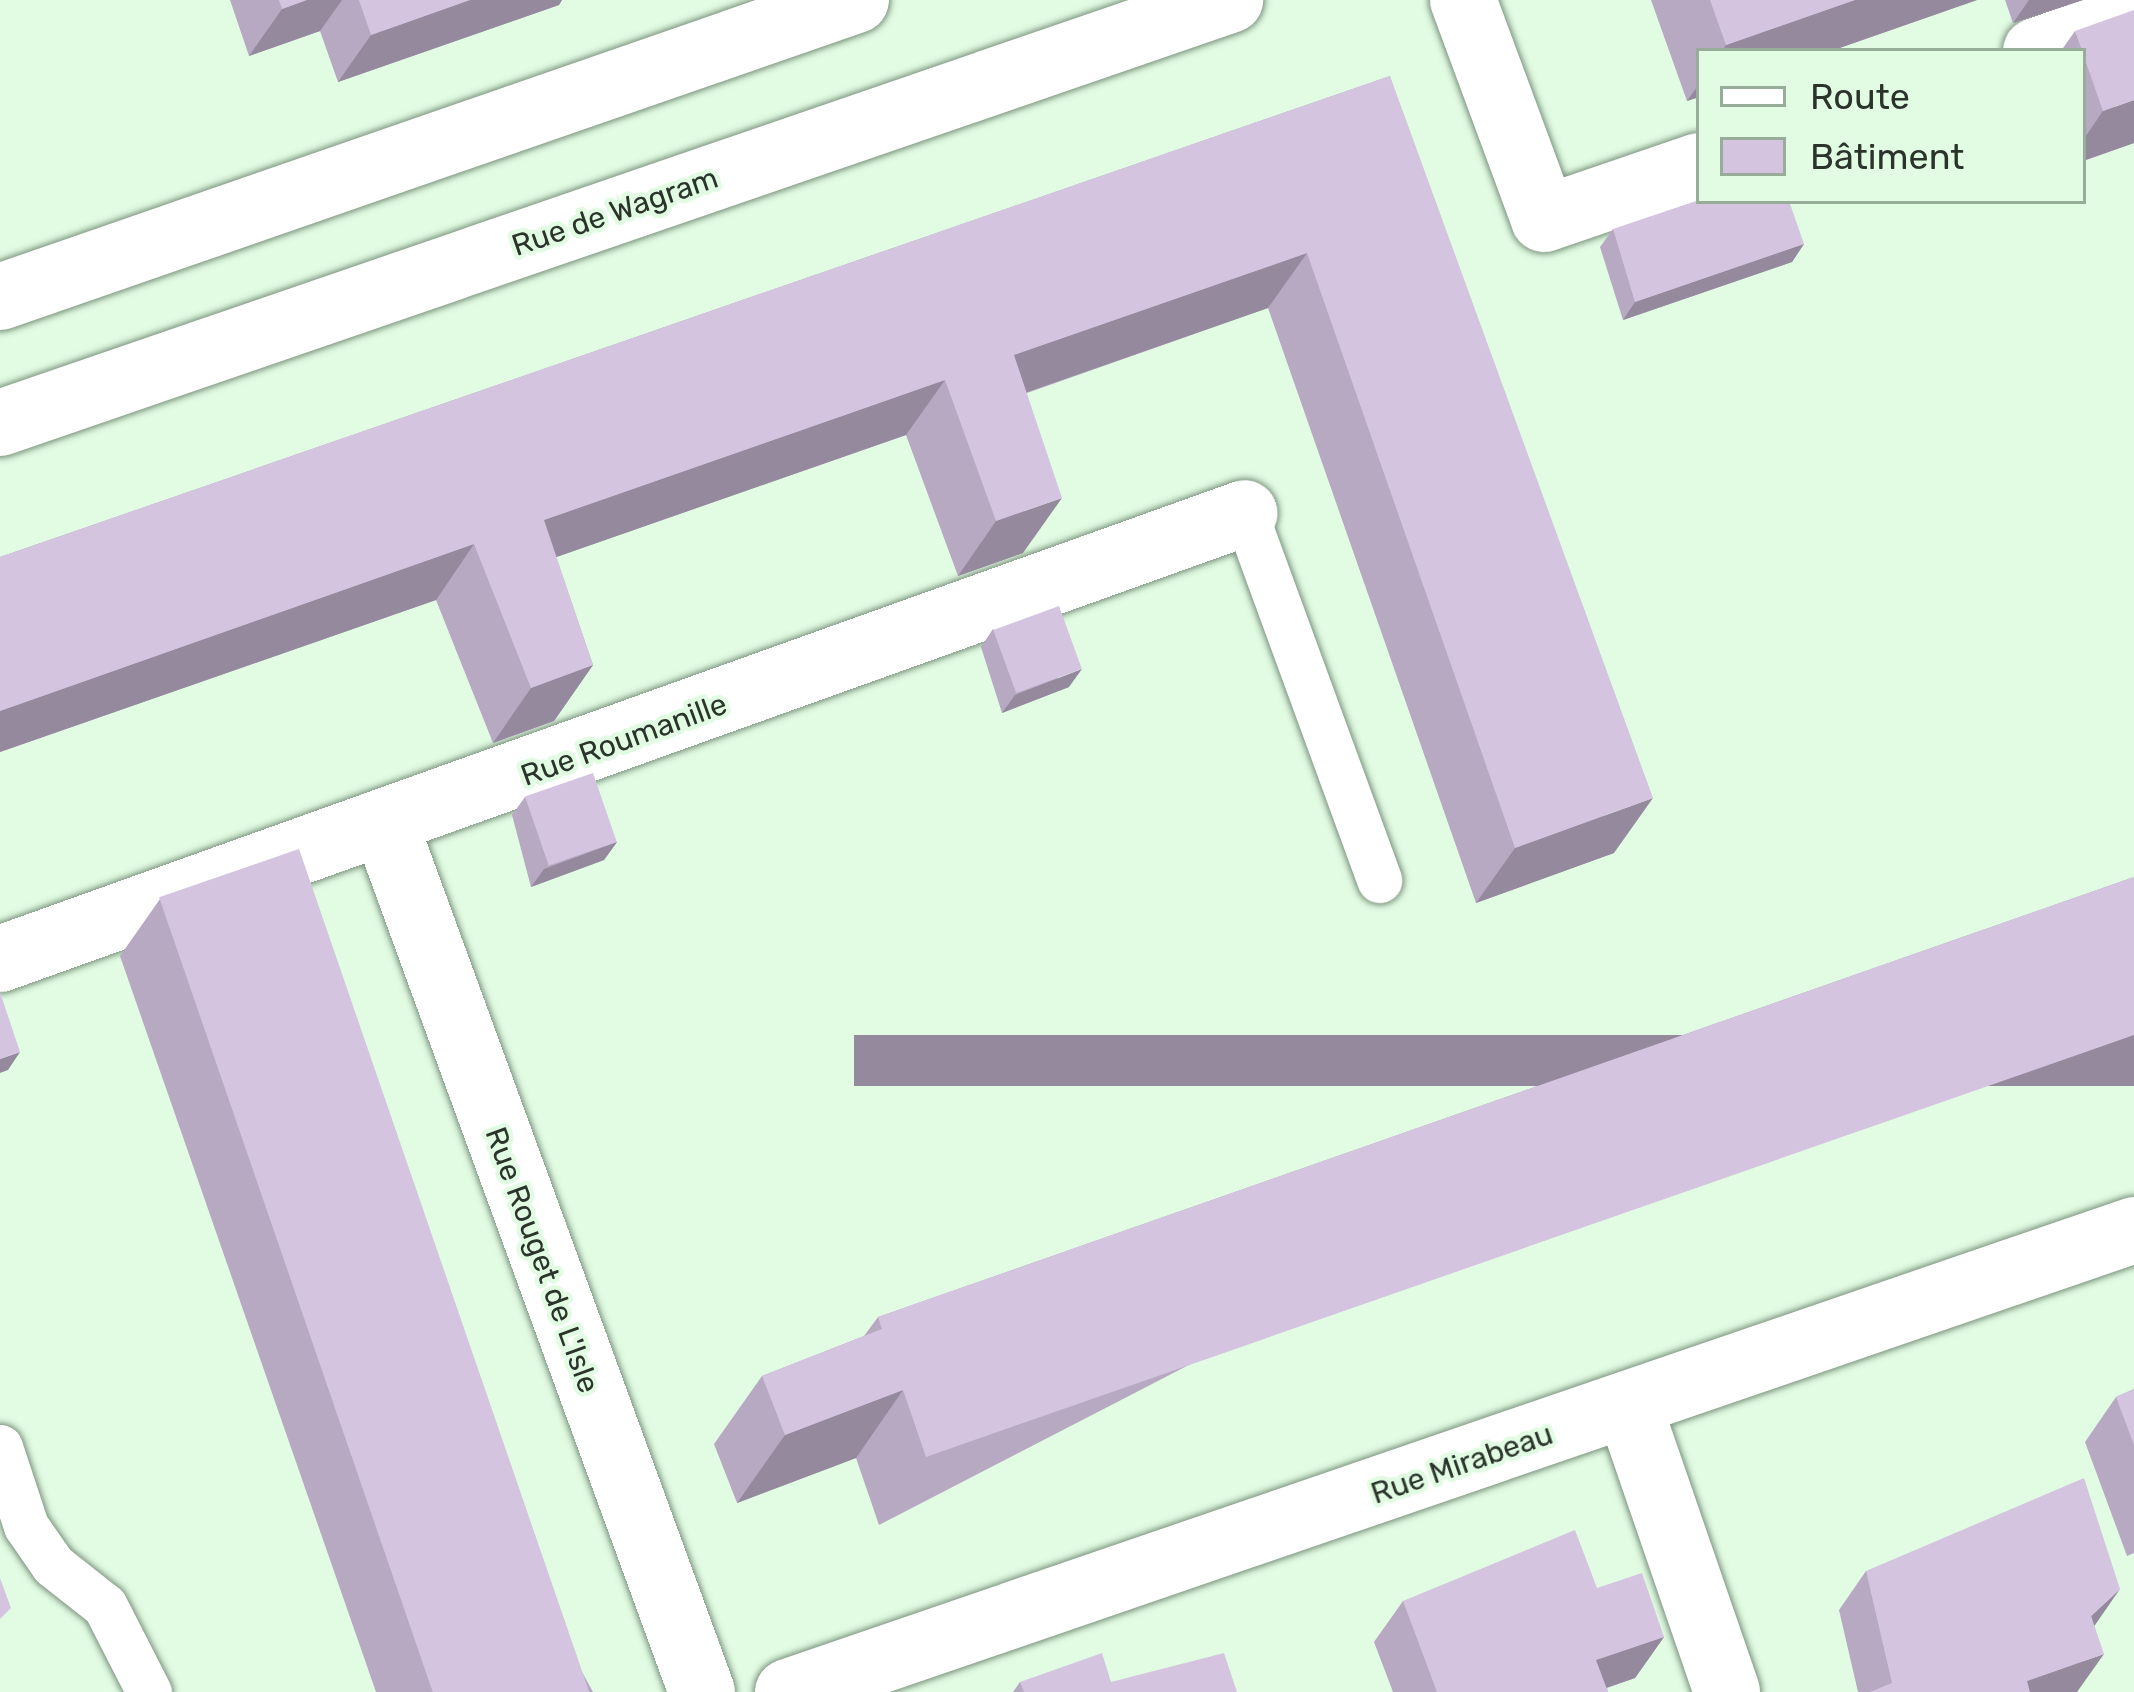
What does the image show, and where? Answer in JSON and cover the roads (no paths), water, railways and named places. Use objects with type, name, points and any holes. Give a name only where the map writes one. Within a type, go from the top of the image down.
[{"type":"street","points":[[0,297],[856,0]]},
{"type":"street","name":"Rue de Wagram","points":[[0,423],[1230,0]]},
{"type":"street","points":[[1463,0],[1544,219],[1696,167]]},
{"type":"street","points":[[2045,48],[2134,17]]},
{"type":"street","name":"Rue Roumanille","points":[[0,959],[386,827],[1245,513]]},
{"type":"street","name":"Rue Rouget de L'Isle","points":[[386,827],[702,1692]]},
{"type":"street","name":"Rue Mirabeau","points":[[788,1692],[2134,1231]]},
{"type":"street","points":[[1629,1407],[1727,1692]]},
{"type":"lane","points":[[1245,513],[1379,880]]},
{"type":"lane","points":[[0,1447],[26,1526],[53,1565],[105,1606],[148,1692]]}]
